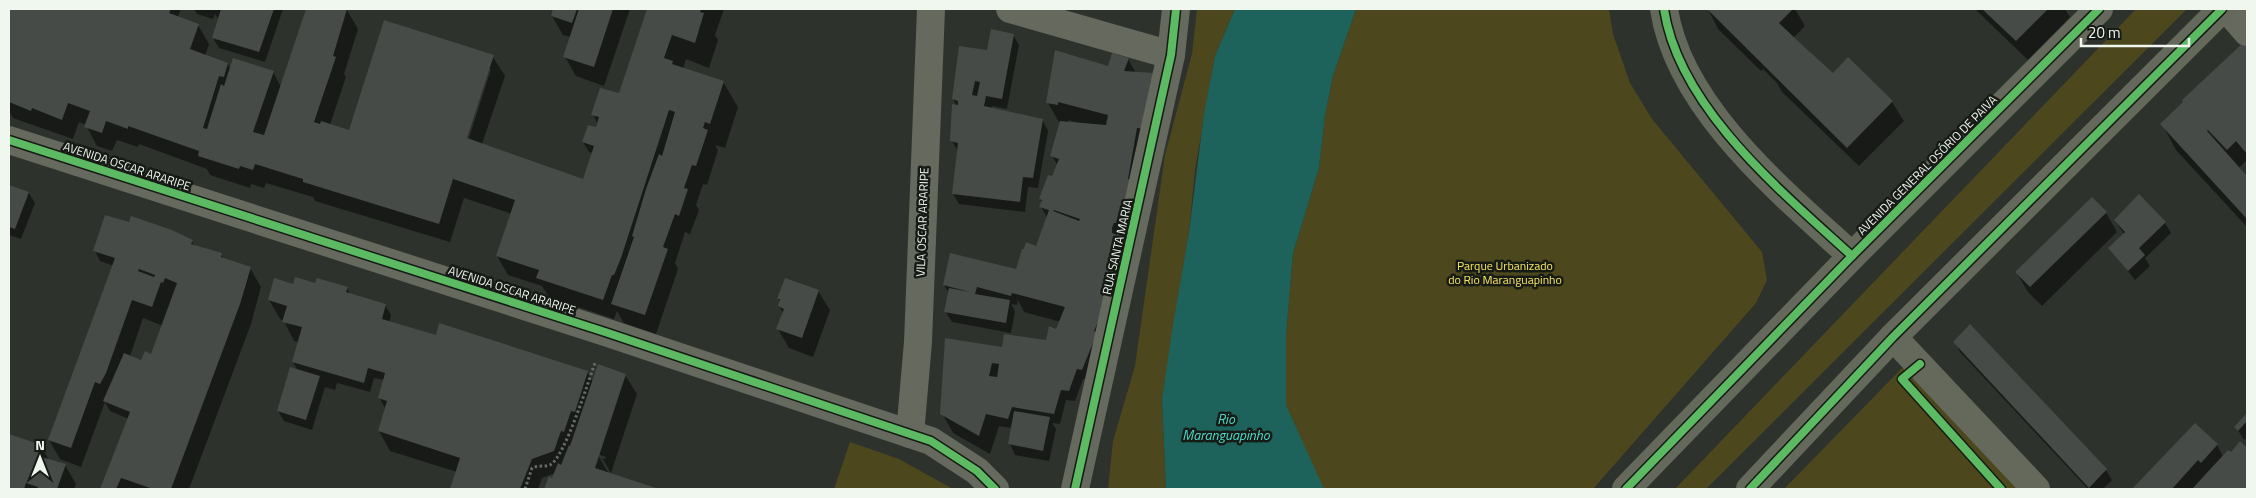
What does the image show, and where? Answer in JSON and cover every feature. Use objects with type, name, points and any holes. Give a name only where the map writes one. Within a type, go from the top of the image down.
[{"type":"main road","points":[[1664,9],[1690,83],[1753,165],[1852,256]]},
{"type":"main road","name":"AVENIDA GENERAL OSÓRIO DE PAIVA","points":[[1626,489],[1852,256],[2099,9]]},
{"type":"main road","points":[[1750,489],[1893,337],[2222,9]]},
{"type":"main road","points":[[1893,337],[2036,489]]},
{"type":"street","name":"VILA OSCAR ARARIPE","points":[[910,434],[918,342],[931,9]]},
{"type":"street","points":[[1010,9],[1171,55]]},
{"type":"street","name":"RUA SANTA MARIA","points":[[1075,489],[1171,55],[1176,9]]},
{"type":"street","points":[[2227,9],[2247,32]]},
{"type":"street","name":"AVENIDA OSCAR ARARIPE","points":[[9,140],[606,332],[910,434],[939,446],[977,471],[995,489]]},
{"type":"path","points":[[525,489],[532,468],[550,465],[558,458],[575,418],[606,332]]},
{"type":"green space","points":[[1197,9],[1235,9],[1215,56],[1195,170],[1189,232],[1162,399],[1166,489],[1108,489],[1113,441],[1135,366],[1165,155],[1192,54]]},
{"type":"green space","name":"Parque Urbanizado do Rio Maranguapinho","points":[[1356,9],[1609,9],[1613,34],[1630,83],[1652,119],[1762,252],[1767,280],[1756,303],[1593,489],[1324,489],[1320,484],[1286,405],[1286,335],[1293,253],[1319,168],[1325,115],[1333,76]]},
{"type":"green space","points":[[2136,9],[2187,9],[1706,489],[1675,489]]},
{"type":"green space","points":[[1907,363],[2022,489],[1784,489]]},
{"type":"green space","points":[[850,442],[899,459],[953,489],[834,489]]},
{"type":"water","name":"Rio Maranguapinho","points":[[1235,9],[1356,9],[1333,76],[1325,115],[1319,168],[1293,253],[1286,335],[1286,405],[1324,489],[1166,489],[1162,399],[1189,232],[1204,114],[1215,56]]},
{"type":"building","points":[[9,9],[171,9],[169,13],[199,24],[190,49],[228,63],[224,77],[219,76],[203,128],[207,129],[221,84],[224,86],[233,58],[274,71],[253,132],[264,135],[306,9],[347,9],[333,56],[336,57],[314,122],[320,124],[321,121],[349,130],[384,20],[494,55],[467,138],[583,179],[594,146],[582,142],[588,125],[596,127],[599,117],[591,115],[600,88],[619,93],[647,9],[701,9],[700,12],[704,13],[695,43],[672,35],[664,58],[673,61],[672,64],[724,81],[710,124],[705,122],[703,128],[708,130],[696,166],[692,165],[684,188],[688,189],[679,216],[675,214],[663,247],[668,249],[645,315],[611,304],[634,237],[632,236],[646,189],[659,154],[662,156],[675,112],[669,110],[621,258],[614,275],[612,275],[603,300],[536,278],[539,270],[496,256],[515,200],[453,179],[439,224],[303,182],[303,179],[255,164],[253,170],[240,166],[239,169],[198,156],[199,151],[128,126],[128,129],[106,121],[102,133],[84,127],[90,111],[68,103],[62,120],[32,108],[31,111],[9,102]]},
{"type":"building","points":[[221,9],[274,9],[259,52],[212,38]]},
{"type":"building","points":[[553,9],[577,9],[572,23],[551,16]]},
{"type":"building","points":[[579,9],[613,9],[594,67],[563,57]]},
{"type":"building","points":[[1707,9],[1793,9],[1779,23],[1799,42],[1833,73],[1848,57],[1893,101],[1847,148]]},
{"type":"building","points":[[1982,9],[2048,9],[2016,41]]},
{"type":"building","points":[[991,29],[1014,34],[1002,99],[986,96],[984,106],[1043,119],[1033,178],[1023,177],[1020,202],[952,194],[958,143],[950,141],[952,104],[958,105],[958,101],[952,99],[959,46],[987,50]],"holes":[[[975,81],[980,82],[977,96],[972,95]]]},
{"type":"building","points":[[2243,43],[2247,48],[2247,154],[2236,141],[2227,150],[2207,131],[2247,176],[2247,219],[2160,124],[2183,102],[2182,100]]},
{"type":"building","points":[[1055,50],[1108,66],[1112,53],[1129,58],[1124,71],[1154,73],[1146,129],[1137,128],[1128,179],[1134,181],[1127,202],[1124,201],[1123,206],[1121,205],[1116,223],[1114,223],[1112,228],[1112,233],[1120,236],[1101,295],[1108,298],[1094,331],[1097,333],[1082,370],[1077,369],[1069,391],[1061,390],[1054,414],[1012,407],[1008,419],[986,414],[979,436],[940,414],[945,338],[1002,347],[1004,334],[1046,340],[1049,326],[1056,329],[1065,307],[1012,293],[1011,296],[977,287],[975,294],[1010,300],[1006,323],[944,312],[949,288],[970,292],[943,285],[950,253],[1016,269],[1026,242],[1036,246],[1049,210],[1039,207],[1042,200],[1039,199],[1048,175],[1052,176],[1059,159],[1050,156],[1060,121],[1106,125],[1108,115],[1058,102],[1058,105],[1046,103]],"holes":[[[1054,210],[1080,219],[1079,221]],[[992,363],[999,364],[997,377],[989,376]]]},
{"type":"building","points":[[9,185],[29,192],[15,229],[9,227]]},
{"type":"building","points":[[2139,194],[2166,222],[2139,248],[2145,255],[2128,271],[2108,248],[2125,232],[2114,220]]},
{"type":"building","points":[[2092,197],[2107,212],[2030,287],[2015,272]]},
{"type":"building","points":[[105,215],[129,222],[131,216],[172,230],[193,240],[191,244],[222,253],[221,257],[251,267],[240,304],[171,489],[153,489],[121,478],[116,489],[100,489],[130,412],[103,401],[124,353],[141,360],[145,351],[151,354],[177,283],[165,278],[163,283],[161,282],[152,307],[132,300],[106,373],[100,384],[95,382],[71,448],[48,440],[115,258],[93,251]],"holes":[[[139,269],[155,275],[154,277],[138,271]]]},
{"type":"building","points":[[295,277],[315,283],[317,278],[348,287],[346,292],[386,304],[382,319],[436,335],[439,323],[588,371],[575,412],[571,411],[564,432],[561,431],[554,451],[532,459],[520,489],[450,489],[460,458],[378,431],[387,401],[378,398],[385,373],[368,368],[364,383],[292,362],[302,327],[282,322],[287,306],[268,300],[274,278],[293,284]]},
{"type":"building","points":[[785,278],[819,290],[802,338],[776,329],[784,309],[778,306],[780,299],[777,299]]},
{"type":"building","points":[[1970,324],[2107,469],[2089,488],[1953,342]]},
{"type":"building","points":[[598,364],[626,374],[595,468],[659,489],[544,489],[549,476],[552,478],[558,463],[561,465],[570,446]]},
{"type":"building","points":[[290,367],[320,376],[306,420],[277,411]]},
{"type":"building","points":[[1014,411],[1050,417],[1043,451],[1008,444]]},
{"type":"building","points":[[2247,413],[2247,421],[2238,431],[2234,427]]},
{"type":"building","points":[[2195,423],[2218,444],[2201,463],[2198,460],[2172,489],[2132,489]]},
{"type":"building","points":[[9,434],[42,445],[38,456],[66,464],[57,489],[37,489],[38,487],[26,483],[24,489],[9,489]]},
{"type":"building","points":[[2240,441],[2247,448],[2247,489],[2192,489],[2228,450],[2231,452]]},
{"type":"cycle path","points":[[1075,489],[1171,55],[1176,9]]},
{"type":"cycle path","points":[[1664,9],[1674,45],[1690,80],[1712,114],[1737,146],[1766,176],[1852,256]]},
{"type":"cycle path","points":[[1626,489],[1852,256],[2099,9]]},
{"type":"cycle path","points":[[1750,489],[1893,337],[2222,9]]},
{"type":"cycle path","points":[[9,140],[605,332],[931,441],[977,471],[995,489]]},
{"type":"cycle path","points":[[1920,364],[1902,379],[2001,489]]}]
